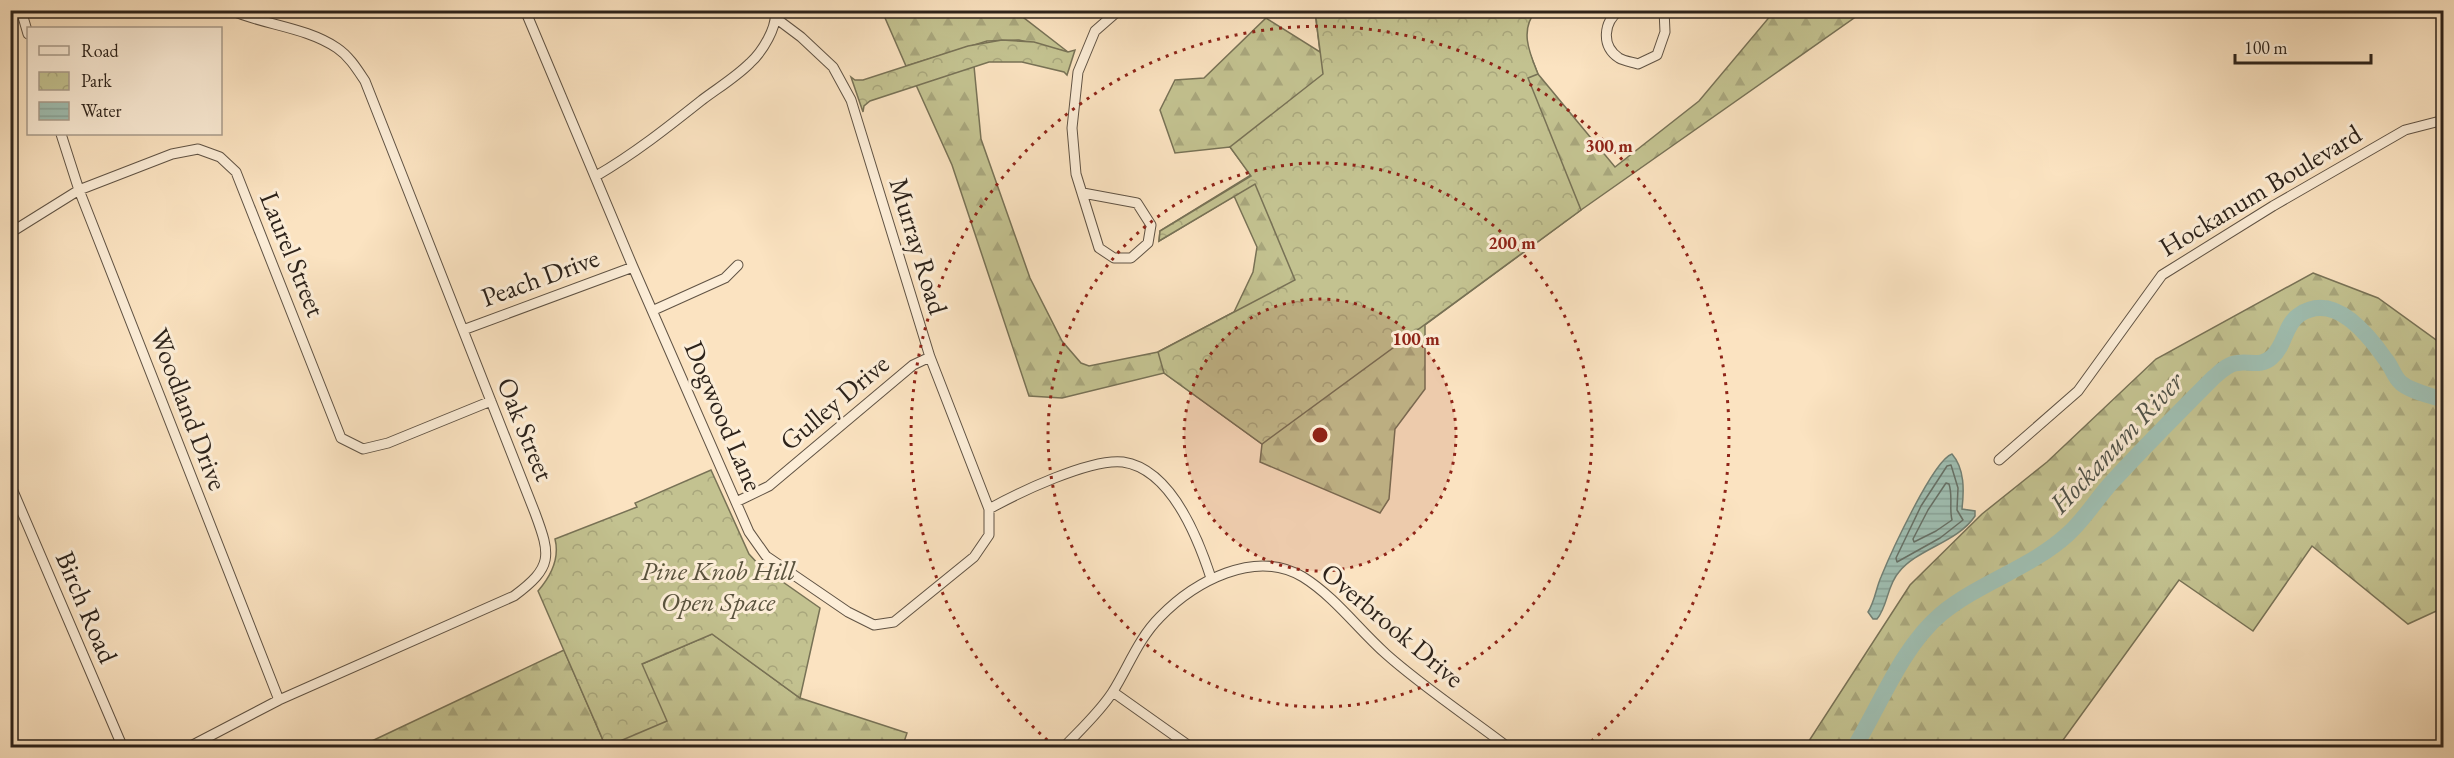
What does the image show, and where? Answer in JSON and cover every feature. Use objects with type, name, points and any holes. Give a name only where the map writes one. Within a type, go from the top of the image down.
[{"type":"street","points":[[10,14],[19,10],[27,31]]},
{"type":"street","name":"Oak Street","points":[[187,747],[279,700],[514,596],[534,581],[542,570],[547,555],[544,537],[365,81],[352,62],[338,49],[315,37],[230,10]]},
{"type":"street","name":"Dogwood Lane","points":[[525,10],[633,267],[654,310],[749,532],[766,556],[848,612],[874,625],[894,622],[974,557],[989,535],[988,509]]},
{"type":"street","points":[[1083,193],[1137,203],[1151,225],[1148,243],[1131,258],[1114,258],[1099,248],[1076,174],[1072,128],[1078,72],[1095,31],[1119,10]]},
{"type":"street","points":[[1620,10],[1614,15],[1606,29],[1609,48],[1620,59],[1638,64],[1657,55],[1665,32],[1664,10]]},
{"type":"street","points":[[596,176],[663,130],[751,63],[766,42],[776,15]]},
{"type":"street","name":"Murray Road","points":[[776,15],[833,67],[851,100],[930,357],[988,509]]},
{"type":"street","name":"Hockanum Boulevard","points":[[1999,460],[2078,391],[2162,274],[2273,206],[2405,130],[2444,120]]},
{"type":"street","name":"Woodland Drive","points":[[61,135],[79,190],[279,700]]},
{"type":"street","name":"Laurel Street","points":[[10,233],[79,190],[172,154],[198,149],[220,158],[236,172],[341,438],[363,449],[388,443],[490,401]]},
{"type":"street","points":[[654,310],[725,278],[738,265]]},
{"type":"street","name":"Peach Drive","points":[[463,330],[633,267]]},
{"type":"street","name":"Gulley Drive","points":[[736,502],[769,486],[913,365],[930,357]]},
{"type":"street","points":[[988,509],[1015,494],[1069,474],[1104,463],[1123,462],[1147,471],[1173,494],[1204,555],[1211,578]]},
{"type":"street","name":"Birch Road","points":[[10,484],[123,747]]},
{"type":"street","name":"Overbrook Drive","points":[[1063,747],[1101,709],[1113,692],[1129,659],[1158,618],[1211,578],[1241,569],[1271,566],[1301,576],[1321,590],[1387,655],[1509,747]]},
{"type":"street","points":[[1113,692],[1191,747]]},
{"type":"green space","points":[[882,11],[1015,11],[1068,52],[1019,40],[987,41],[906,66]]},
{"type":"green space","points":[[1315,11],[1526,44],[1538,74],[1615,167],[1699,101],[1773,11],[1864,11],[1581,210],[1425,325],[1425,389],[1395,429],[1389,499],[1380,513],[1260,462],[1262,444],[1164,373],[1062,398],[1029,396],[952,165],[916,85],[974,66],[981,139],[1030,278],[1062,341],[1081,363],[1089,366],[1158,352],[1234,312],[1253,272],[1257,247],[1234,196],[1159,241],[1160,231],[1251,175],[1230,147],[1175,153],[1160,110],[1175,80],[1204,78],[1266,18],[1320,52]]},
{"type":"green space","points":[[1315,11],[1536,11],[1531,18],[1527,34],[1529,50],[1538,74],[1528,78],[1581,210],[1262,444],[1164,373],[1158,352],[1295,280],[1255,184],[1159,241],[1160,231],[1251,176],[1230,147],[1323,74]]},
{"type":"green space","points":[[1002,40],[1034,42],[1068,52],[1075,50],[1067,75],[1064,72],[1022,62],[989,62],[870,101],[864,106],[863,112],[851,77],[855,80],[863,80],[968,46]]},
{"type":"green space","points":[[2313,273],[2378,298],[2443,345],[2443,608],[2408,624],[2312,546],[2253,631],[2179,580],[2058,747],[1805,747],[1910,585],[1982,514],[2047,462],[2156,359]]},
{"type":"green space","name":"Pine Knob Hill Open Space","points":[[711,470],[749,554],[760,566],[820,608],[800,698],[712,634],[642,664],[667,721],[606,747],[538,591],[553,567],[556,553],[555,539],[637,507],[635,503]]},
{"type":"green space","points":[[712,634],[800,698],[907,733],[902,748],[357,748],[564,650],[606,747],[642,664]]},
{"type":"water","points":[[1952,454],[1961,473],[1962,509],[1975,511],[1975,516],[1968,525],[1916,557],[1899,572],[1892,583],[1881,614],[1877,619],[1873,619],[1868,612],[1902,530],[1934,473]]},
{"type":"waterway","name":"Hockanum River","points":[[1854,748],[1914,643],[1941,614],[1972,593],[2054,546],[2080,522],[2106,488],[2214,377],[2234,364],[2260,363],[2268,360],[2280,347],[2291,324],[2299,315],[2312,309],[2325,308],[2349,319],[2370,339],[2401,383],[2416,391],[2444,400]]}]
